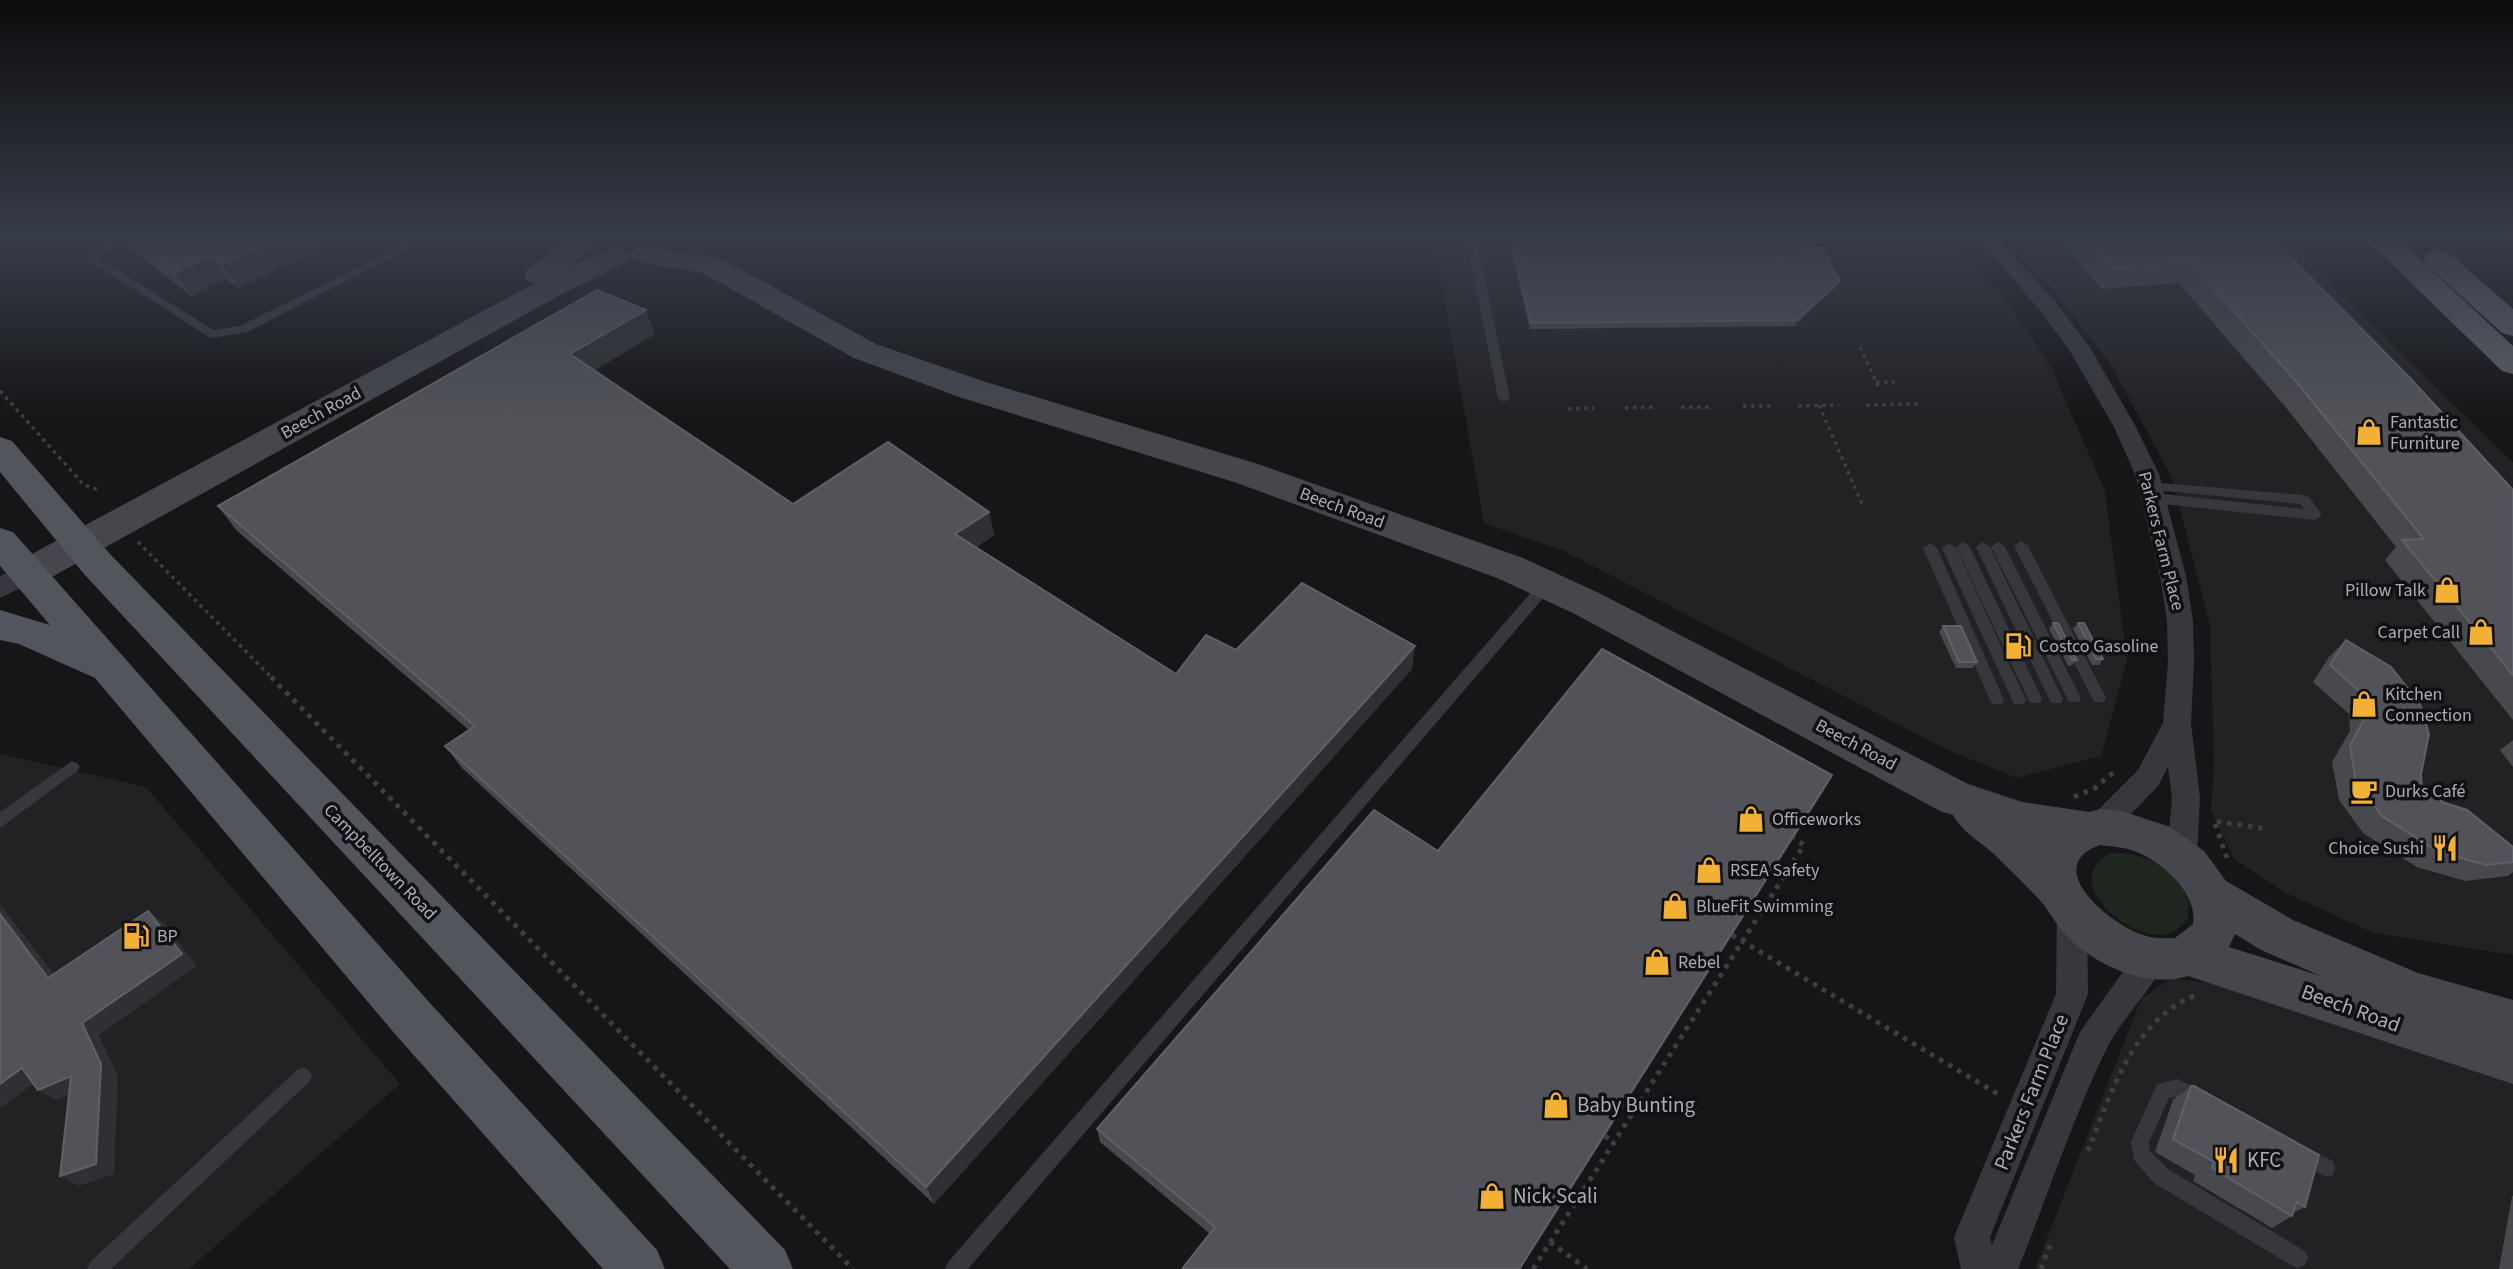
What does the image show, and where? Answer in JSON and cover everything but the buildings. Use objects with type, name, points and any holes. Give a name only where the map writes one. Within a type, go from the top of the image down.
[{"type":"highway","points":[[2444,298],[2513,364]]},
{"type":"highway","points":[[2482,298],[2513,326]]},
{"type":"main road","name":"Beech Road","points":[[8,564],[73,537],[530,298]]},
{"type":"main road","name":"Beech Road","points":[[780,298],[866,351],[974,390],[1246,473],[1510,568],[1586,603],[1955,797],[2022,820],[2085,818]]},
{"type":"main road","name":"Campbelltown Road","points":[[0,449],[73,537],[766,1269]]},
{"type":"main road","points":[[8,564],[111,669],[412,1018],[638,1269]]},
{"type":"main road","points":[[0,625],[27,631],[111,669]]},
{"type":"main road","name":"Beech Road","points":[[1955,797],[2010,841],[2066,902]]},
{"type":"main road","points":[[2085,818],[2141,834],[2182,858],[2203,880],[2216,908],[2212,936],[2203,948],[2170,957],[2121,950],[2094,933],[2066,902],[2054,864],[2064,842],[2085,818]]},
{"type":"main road","name":"Beech Road","points":[[2209,894],[2277,935],[2414,994],[2513,1022]]},
{"type":"main road","name":"Beech Road","points":[[2170,957],[2279,982],[2427,1036],[2513,1061]]},
{"type":"street","name":"Parkers Farm Place","points":[[2041,298],[2081,351],[2125,427],[2151,492],[2180,621],[2181,663],[2177,724],[2186,798],[2182,858]]},
{"type":"street","name":"Parkers Farm Place","points":[[2085,818],[2148,778],[2177,724]]},
{"type":"street","name":"Parkers Farm Place","points":[[2066,902],[2072,994],[1972,1237],[1980,1268],[2004,1259],[2092,1043],[2170,957]]},
{"type":"lane","points":[[155,298],[211,334],[243,329],[305,298]]},
{"type":"lane","points":[[1483,298],[1504,398]]},
{"type":"lane","points":[[2151,492],[2304,500],[2315,515],[2151,492]]},
{"type":"lane","points":[[2021,546],[2099,698]]},
{"type":"lane","points":[[2056,699],[1991,547],[2074,698]]},
{"type":"lane","points":[[1930,548],[1997,700]]},
{"type":"lane","points":[[2019,699],[1956,548],[2035,699]]},
{"type":"lane","points":[[955,1269],[1546,585]]},
{"type":"lane","points":[[0,821],[72,767]]},
{"type":"lane","points":[[97,1269],[303,1076]]},
{"type":"lane","points":[[2212,1106],[2178,1088],[2162,1090],[2140,1142],[2140,1154],[2161,1176],[2298,1258]]},
{"type":"lane","points":[[2280,1143],[2326,1168]]},
{"type":"path","points":[[1860,347],[1877,384],[1895,382]]},
{"type":"path","points":[[0,391],[84,485],[99,489]]},
{"type":"path","points":[[1866,405],[1918,404]]},
{"type":"path","points":[[1819,405],[1862,504]]},
{"type":"path","points":[[1798,406],[1839,405]]},
{"type":"path","points":[[1742,407],[1771,406]]},
{"type":"path","points":[[1681,407],[1712,407]]},
{"type":"path","points":[[1568,409],[1594,408]]},
{"type":"path","points":[[1625,408],[1655,408]]},
{"type":"path","points":[[138,543],[853,1269]]},
{"type":"path","points":[[2085,818],[2095,789],[2114,772]]},
{"type":"path","points":[[2214,821],[2268,829]]},
{"type":"path","points":[[1533,1269],[1804,845],[1794,838]]},
{"type":"path","points":[[1732,934],[2000,1096]]},
{"type":"path","points":[[2088,1151],[2124,1065],[2139,1040],[2158,1019]]},
{"type":"path","points":[[1605,1136],[1613,1143]]},
{"type":"path","points":[[1550,1242],[1587,1269]]},
{"type":"path","points":[[2041,1269],[2050,1245]]},
{"type":"shaded area","points":[[1444,298],[2003,298],[2051,367],[2105,491],[2127,660],[2101,756],[2017,778],[1950,751],[1564,551],[1484,523]]},
{"type":"shaded area","points":[[2059,298],[2345,298],[2513,463],[2513,955],[2374,933],[2288,894],[2234,859],[2211,810],[2214,764],[2210,625],[2172,478],[2110,363]]},
{"type":"shaded area","name":"BP","points":[[0,754],[146,787],[400,1084],[189,1269],[0,1269]]},
{"type":"shaded area","points":[[2112,853],[2135,855],[2156,863],[2166,869],[2182,886],[2189,904],[2188,918],[2178,929],[2171,933],[2155,935],[2121,921],[2106,908],[2096,893],[2092,878],[2097,864]]},
{"type":"shaded area","points":[[2172,978],[2245,988],[2513,1076],[2513,1269],[2035,1269],[2141,999]]},
{"type":"place","name":"Fantastic Furniture","points":[[2369,432]]},
{"type":"place","name":"Pillow Talk","points":[[2447,590]]},
{"type":"place","name":"Carpet Call","points":[[2481,632]]},
{"type":"place","name":"Costco Gasoline","points":[[2018,646]]},
{"type":"place","name":"Kitchen Connection","points":[[2364,704]]},
{"type":"place","name":"Durks Café","points":[[2364,791]]},
{"type":"place","name":"Officeworks","points":[[1751,819]]},
{"type":"place","name":"Choice Sushi","points":[[2445,848]]},
{"type":"place","name":"RSEA Safety","points":[[1709,870]]},
{"type":"place","name":"BlueFit Swimming","points":[[1675,906]]},
{"type":"place","name":"BP","points":[[136,936]]},
{"type":"place","name":"Rebel","points":[[1657,962]]},
{"type":"place","name":"Baby Bunting","points":[[1556,1105]]},
{"type":"place","name":"KFC","points":[[2226,1160]]},
{"type":"place","name":"Nick Scali","points":[[1492,1196]]}]
